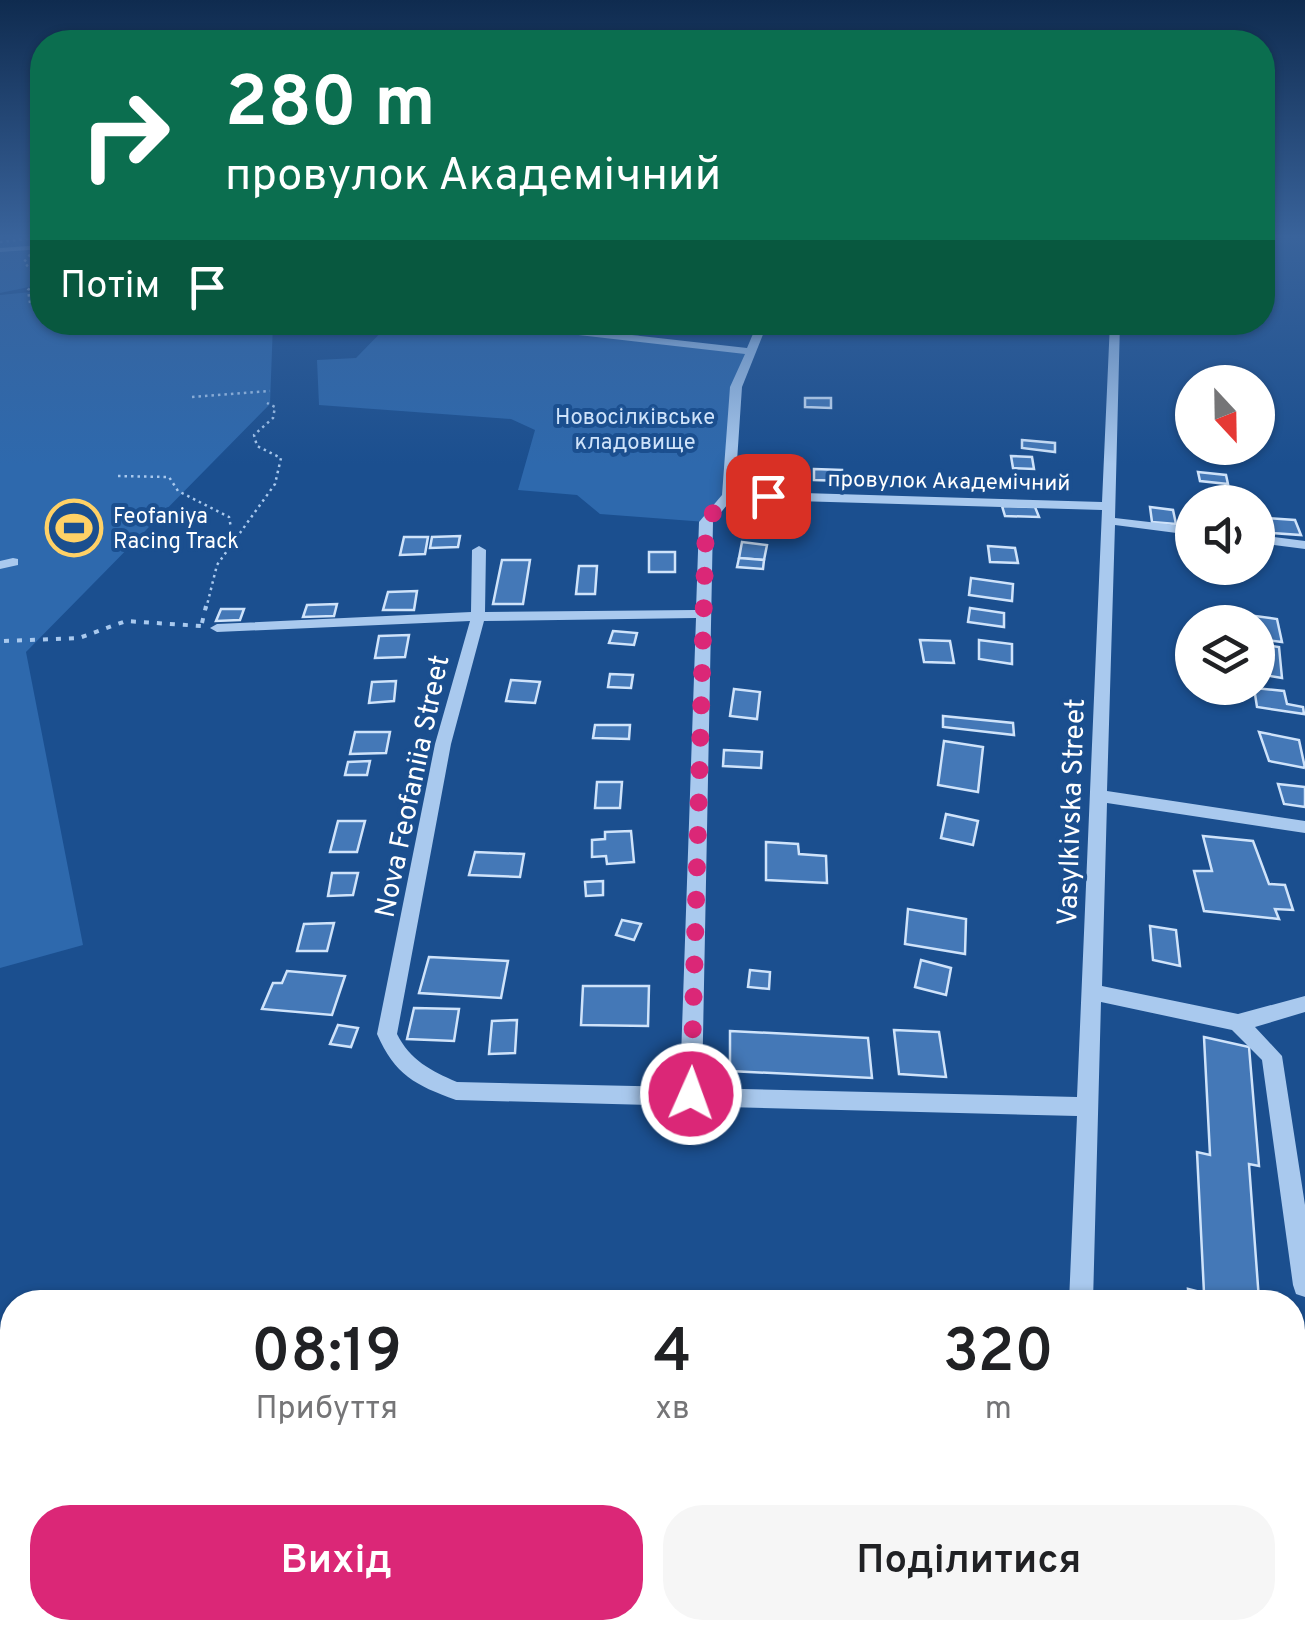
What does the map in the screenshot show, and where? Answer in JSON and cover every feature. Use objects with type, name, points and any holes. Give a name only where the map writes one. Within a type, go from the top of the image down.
[{"type":"street","points":[[607,335],[750,351]]},
{"type":"street","points":[[757,335],[736,387],[728,494],[706,522],[691,1094],[1088,1107]]},
{"type":"street","name":"Vasylkivska Street","points":[[1081,1290],[1115,335]]},
{"type":"street","name":"провулок Академічний","points":[[728,494],[1110,514],[1175,527]]},
{"type":"street","points":[[1275,542],[1305,546]]},
{"type":"street","name":"Nova Feofaniia Street","points":[[479,550],[478,618],[443,744],[387,1034],[397,1058],[418,1075],[456,1091],[691,1094]]},
{"type":"street","points":[[209,627],[704,614]]},
{"type":"street","points":[[1096,795],[1305,827]]},
{"type":"street","points":[[1093,992],[1238,1023],[1305,1004]]},
{"type":"street","points":[[1238,1023],[1272,1056],[1305,1285]]},
{"type":"path","points":[[192,398],[270,391]]},
{"type":"path","points":[[4,641],[79,638],[126,621],[209,627],[217,565],[275,484],[280,466],[280,458],[268,455],[255,442],[254,435],[273,418],[276,407],[267,403]]},
{"type":"path","points":[[118,476],[169,477],[178,491],[230,517],[234,544]]},
{"type":"green space","name":"Feofaniya Racing Track","points":[[0,312],[30,312],[30,335],[273,335],[270,404],[26,652],[83,945],[0,968]]},
{"type":"green space","name":"Новосілківське кладовище","points":[[378,335],[639,335],[637,339],[750,351],[736,387],[728,495],[706,522],[600,514],[577,495],[518,490],[535,430],[511,419],[319,405],[317,360],[356,358]]},
{"type":"building","points":[[805,398],[831,398],[831,408],[805,407]]},
{"type":"building","points":[[1022,440],[1055,443],[1055,452],[1022,448]]},
{"type":"building","points":[[1011,456],[1032,457],[1034,469],[1013,468]]},
{"type":"building","points":[[814,469],[842,470],[842,481],[814,480]]},
{"type":"building","points":[[1198,472],[1226,475],[1228,484],[1200,481]]},
{"type":"building","points":[[753,501],[768,502],[768,517],[753,517]]},
{"type":"building","points":[[1002,506],[1035,507],[1039,517],[1005,516]]},
{"type":"building","points":[[1150,507],[1173,510],[1175,524],[1152,522]]},
{"type":"building","points":[[1275,519],[1295,520],[1301,535],[1275,533]]},
{"type":"building","points":[[460,536],[458,547],[430,548],[432,537]]},
{"type":"building","points":[[404,537],[428,537],[425,554],[400,555]]},
{"type":"building","points":[[742,542],[767,545],[764,560],[739,558]]},
{"type":"building","points":[[988,546],[1015,548],[1018,563],[990,562]]},
{"type":"building","points":[[649,552],[675,552],[675,572],[649,572]]},
{"type":"building","points":[[739,558],[764,560],[763,569],[737,567]]},
{"type":"building","points":[[502,560],[530,560],[523,604],[493,604]]},
{"type":"building","points":[[579,566],[597,566],[595,594],[576,594]]},
{"type":"building","points":[[971,578],[1013,584],[1012,601],[969,595]]},
{"type":"building","points":[[417,591],[414,610],[383,610],[388,592]]},
{"type":"building","points":[[337,604],[334,616],[303,617],[307,605]]},
{"type":"building","points":[[970,608],[1004,613],[1004,627],[968,622]]},
{"type":"building","points":[[221,609],[244,609],[240,620],[216,621]]},
{"type":"building","points":[[1275,619],[1277,619],[1282,642],[1275,641]]},
{"type":"building","points":[[613,631],[637,633],[634,645],[609,643]]},
{"type":"building","points":[[409,635],[405,657],[375,658],[379,636]]},
{"type":"building","points":[[920,640],[950,641],[954,663],[924,662]]},
{"type":"building","points":[[979,640],[1012,644],[1012,664],[979,659]]},
{"type":"building","points":[[1275,646],[1279,647],[1282,678],[1275,677]]},
{"type":"building","points":[[610,674],[633,675],[631,688],[608,687]]},
{"type":"building","points":[[511,680],[540,682],[535,703],[506,701]]},
{"type":"building","points":[[396,681],[394,701],[369,703],[372,682]]},
{"type":"building","points":[[734,689],[760,692],[757,719],[730,716]]},
{"type":"building","points":[[1275,690],[1284,691],[1287,704],[1303,707],[1304,714],[1257,707],[1275,705]]},
{"type":"building","points":[[943,716],[1013,723],[1014,735],[943,727]]},
{"type":"building","points":[[595,725],[630,725],[629,739],[593,738]]},
{"type":"building","points":[[355,732],[390,732],[386,753],[350,754]]},
{"type":"building","points":[[1259,732],[1299,740],[1305,768],[1269,761]]},
{"type":"building","points":[[944,741],[983,747],[978,792],[938,785]]},
{"type":"building","points":[[724,750],[762,752],[761,768],[723,766]]},
{"type":"building","points":[[370,761],[367,775],[345,775],[348,762]]},
{"type":"building","points":[[597,782],[622,782],[620,808],[595,808]]},
{"type":"building","points":[[1278,784],[1305,787],[1305,807],[1284,804]]},
{"type":"building","points":[[946,814],[978,821],[973,845],[941,838]]},
{"type":"building","points":[[338,821],[365,821],[357,852],[330,852]]},
{"type":"building","points":[[631,831],[634,862],[607,864],[606,856],[592,857],[592,840],[605,839],[605,832]]},
{"type":"building","points":[[1203,836],[1253,841],[1269,884],[1285,885],[1293,910],[1275,909],[1279,919],[1204,911],[1194,871],[1212,871]]},
{"type":"building","points":[[766,842],[798,844],[799,854],[826,856],[827,883],[766,880]]},
{"type":"building","points":[[475,852],[524,854],[520,877],[469,875]]},
{"type":"building","points":[[332,873],[358,873],[353,895],[328,896]]},
{"type":"building","points":[[603,881],[603,895],[586,896],[585,882]]},
{"type":"building","points":[[908,909],[966,919],[965,954],[905,944]]},
{"type":"building","points":[[622,920],[641,924],[634,940],[616,935]]},
{"type":"building","points":[[334,923],[327,951],[297,951],[304,924]]},
{"type":"building","points":[[1150,926],[1176,930],[1180,966],[1153,960]]},
{"type":"building","points":[[429,957],[508,961],[501,998],[419,993]]},
{"type":"building","points":[[921,960],[951,968],[946,995],[915,987]]},
{"type":"building","points":[[750,970],[770,972],[769,989],[748,987]]},
{"type":"building","points":[[287,971],[345,976],[332,1015],[262,1009],[273,983],[282,983]]},
{"type":"building","points":[[583,986],[649,986],[648,1026],[581,1025]]},
{"type":"building","points":[[414,1008],[459,1009],[454,1041],[407,1039]]},
{"type":"building","points":[[517,1020],[515,1053],[489,1054],[492,1021]]},
{"type":"building","points":[[338,1025],[358,1028],[351,1047],[330,1044]]},
{"type":"building","points":[[894,1030],[939,1032],[946,1077],[899,1074]]},
{"type":"building","points":[[730,1031],[868,1038],[872,1078],[730,1071]]},
{"type":"building","points":[[1204,1037],[1249,1047],[1259,1166],[1249,1164],[1258,1290],[1204,1290],[1197,1152],[1210,1155]]},
{"type":"place","name":"Feofaniya Racing Track","points":[[74,528]]},
{"type":"route","points":[[691,1094],[706,522],[728,494],[768,496]]}]
